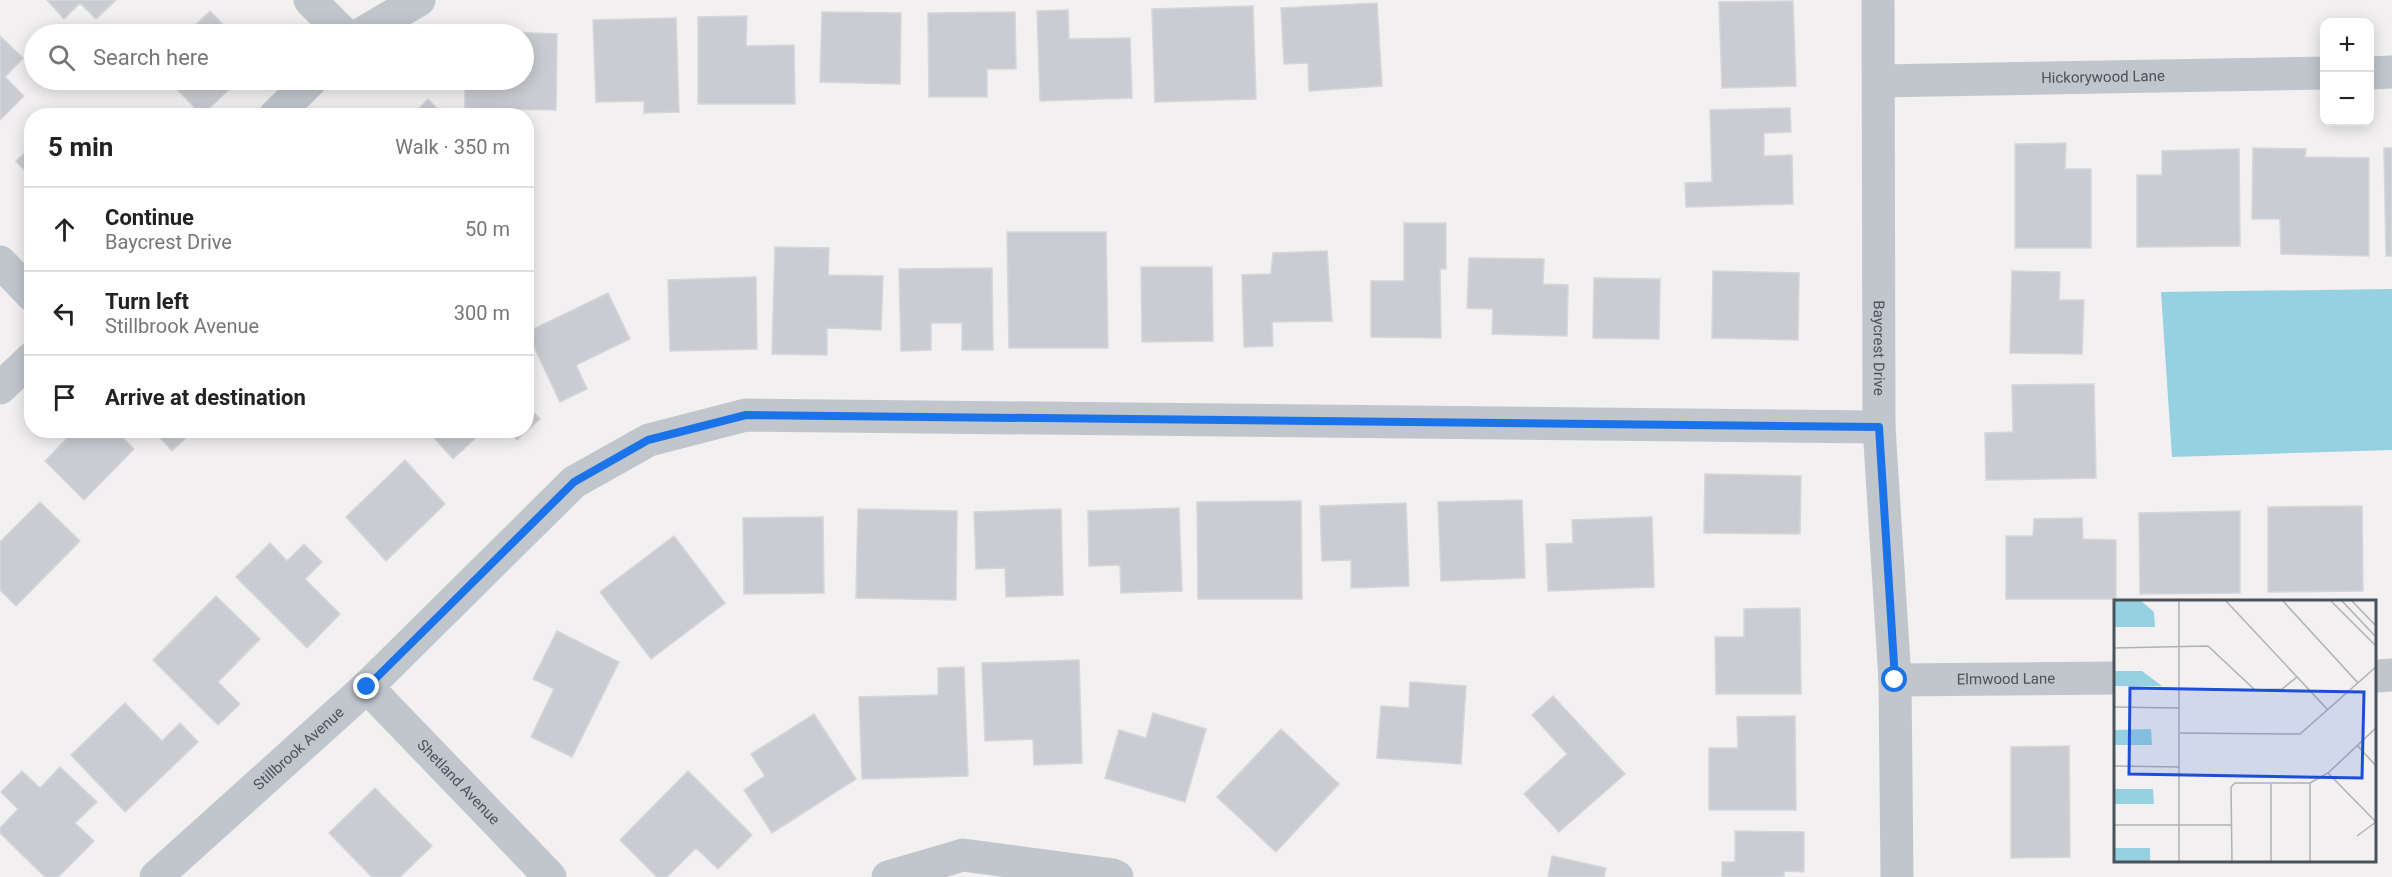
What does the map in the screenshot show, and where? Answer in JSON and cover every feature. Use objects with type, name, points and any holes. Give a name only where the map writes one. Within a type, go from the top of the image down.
[{"type":"street","points":[[310,0],[334,24]]},
{"type":"street","points":[[377,24],[419,0]]},
{"type":"street","name":"Baycrest Drive","points":[[1878,0],[1880,81],[1879,427],[1895,680],[1897,877]]},
{"type":"street","points":[[2374,73],[2392,72]]},
{"type":"street","name":"Hickorywood Lane","points":[[1880,81],[2320,74]]},
{"type":"street","points":[[283,108],[301,90]]},
{"type":"street","points":[[0,262],[24,287]]},
{"type":"street","points":[[0,388],[24,366]]},
{"type":"street","name":"Stillbrook Avenue","points":[[156,877],[367,687],[574,482],[648,440],[746,415],[1879,427]]},
{"type":"street","points":[[2377,676],[2392,675]]},
{"type":"street","name":"Elmwood Lane","points":[[1895,680],[2114,678]]},
{"type":"street","name":"Shetland Avenue","points":[[367,687],[550,877]]},
{"type":"street","points":[[888,877],[963,855],[1117,877]]},
{"type":"water","points":[[2392,289],[2392,450],[2172,457],[2161,292]]},
{"type":"building","points":[[47,0],[116,0],[96,19],[80,3],[64,19]]},
{"type":"building","points":[[1793,1],[1796,86],[1722,88],[1719,2]]},
{"type":"building","points":[[1377,3],[1382,86],[1309,91],[1308,63],[1284,64],[1281,8]]},
{"type":"building","points":[[1253,6],[1256,99],[1155,102],[1152,9]]},
{"type":"building","points":[[1068,10],[1069,39],[1130,38],[1132,98],[1040,101],[1037,11]]},
{"type":"building","points":[[210,11],[222,24],[196,24]]},
{"type":"building","points":[[822,12],[901,13],[900,84],[820,82]]},
{"type":"building","points":[[1015,12],[1016,69],[987,69],[987,97],[929,97],[928,13]]},
{"type":"building","points":[[747,16],[746,46],[794,45],[795,104],[698,104],[698,17]]},
{"type":"building","points":[[676,18],[679,112],[644,113],[644,101],[596,102],[593,20]]},
{"type":"building","points":[[534,33],[557,34],[556,110],[465,108],[465,90],[534,90]]},
{"type":"building","points":[[0,36],[23,58],[5,77],[24,96],[0,120]]},
{"type":"building","points":[[178,90],[228,90],[209,108],[195,108]]},
{"type":"building","points":[[428,99],[436,108],[420,108]]},
{"type":"building","points":[[1790,108],[1791,132],[1764,133],[1764,156],[1792,155],[1793,204],[1686,207],[1685,183],[1712,182],[1710,110]]},
{"type":"building","points":[[2066,143],[2065,169],[2091,169],[2091,248],[2015,248],[2015,144]]},
{"type":"building","points":[[2253,148],[2306,149],[2305,157],[2369,158],[2369,256],[2281,254],[2280,219],[2252,219]]},
{"type":"building","points":[[2384,148],[2392,148],[2392,256],[2386,256]]},
{"type":"building","points":[[2239,149],[2240,246],[2137,247],[2137,175],[2162,175],[2162,151]]},
{"type":"building","points":[[24,154],[24,170],[16,161]]},
{"type":"building","points":[[1404,223],[1446,223],[1446,269],[1440,269],[1441,338],[1371,337],[1371,281],[1404,281]]},
{"type":"building","points":[[1007,232],[1106,232],[1108,348],[1009,348]]},
{"type":"building","points":[[775,247],[829,248],[828,275],[883,276],[881,330],[827,328],[827,355],[772,354]]},
{"type":"building","points":[[1327,251],[1332,321],[1272,322],[1273,346],[1244,347],[1242,275],[1271,274],[1273,253]]},
{"type":"building","points":[[1469,258],[1544,259],[1543,284],[1568,285],[1567,336],[1492,334],[1493,309],[1467,308]]},
{"type":"building","points":[[1141,267],[1212,267],[1213,341],[1142,342]]},
{"type":"building","points":[[992,268],[993,350],[962,350],[962,323],[931,323],[931,350],[901,351],[899,269]]},
{"type":"building","points":[[1713,271],[1799,273],[1798,340],[1712,338]]},
{"type":"building","points":[[2012,271],[2060,272],[2059,300],[2084,300],[2082,354],[2010,353]]},
{"type":"building","points":[[756,277],[757,349],[670,351],[668,280]]},
{"type":"building","points":[[1594,278],[1660,279],[1659,339],[1593,338]]},
{"type":"building","points":[[608,293],[630,339],[576,365],[587,389],[560,402],[534,347],[534,329]]},
{"type":"building","points":[[2094,384],[2096,478],[1986,480],[1985,433],[2013,432],[2012,385]]},
{"type":"building","points":[[534,413],[540,419],[534,424]]},
{"type":"building","points":[[67,438],[123,438],[134,449],[84,500],[45,461]]},
{"type":"building","points":[[160,438],[186,438],[172,451]]},
{"type":"building","points":[[434,438],[475,438],[453,459]]},
{"type":"building","points":[[405,460],[445,504],[386,561],[346,517]]},
{"type":"building","points":[[1705,474],[1801,476],[1800,534],[1704,533]]},
{"type":"building","points":[[1522,500],[1525,578],[1441,581],[1438,502]]},
{"type":"building","points":[[1301,501],[1302,599],[1198,599],[1197,502]]},
{"type":"building","points":[[40,502],[80,541],[16,606],[0,590],[0,542]]},
{"type":"building","points":[[1406,503],[1409,586],[1351,588],[1351,560],[1322,561],[1320,506]]},
{"type":"building","points":[[2362,506],[2363,591],[2268,592],[2268,507]]},
{"type":"building","points":[[1179,508],[1182,591],[1121,593],[1120,565],[1089,566],[1088,511]]},
{"type":"building","points":[[858,509],[957,511],[956,600],[856,598]]},
{"type":"building","points":[[1061,509],[1063,595],[1006,597],[1005,568],[976,569],[974,512]]},
{"type":"building","points":[[2240,511],[2240,593],[2140,594],[2139,513]]},
{"type":"building","points":[[823,517],[824,593],[744,594],[743,518]]},
{"type":"building","points":[[1652,517],[1654,587],[1548,591],[1546,544],[1573,543],[1572,520]]},
{"type":"building","points":[[2082,518],[2083,539],[2116,540],[2116,599],[2006,599],[2006,536],[2033,536],[2034,519]]},
{"type":"building","points":[[674,536],[725,603],[651,659],[600,592]]},
{"type":"building","points":[[270,543],[287,561],[304,544],[322,562],[305,579],[340,614],[307,648],[236,577]]},
{"type":"building","points":[[216,596],[260,639],[218,682],[240,704],[218,725],[153,660]]},
{"type":"building","points":[[1800,608],[1801,694],[1716,694],[1715,637],[1744,637],[1744,609]]},
{"type":"building","points":[[557,631],[619,662],[572,757],[531,737],[554,689],[533,679]]},
{"type":"building","points":[[1079,660],[1082,763],[1034,765],[1033,739],[985,741],[982,663]]},
{"type":"building","points":[[964,667],[968,776],[862,779],[859,697],[938,695],[938,668]]},
{"type":"building","points":[[1410,682],[1466,686],[1461,764],[1377,758],[1381,706],[1409,708]]},
{"type":"building","points":[[1553,696],[1625,774],[1559,832],[1524,794],[1567,754],[1532,715]]},
{"type":"building","points":[[125,703],[162,741],[180,723],[198,742],[125,812],[71,755]]},
{"type":"building","points":[[1153,713],[1206,729],[1185,802],[1105,778],[1119,730],[1146,738]]},
{"type":"building","points":[[814,714],[856,779],[772,833],[744,790],[765,776],[751,754]]},
{"type":"building","points":[[1795,716],[1796,810],[1709,810],[1709,748],[1738,748],[1737,717]]},
{"type":"building","points":[[1281,729],[1339,784],[1276,852],[1217,797]]},
{"type":"building","points":[[2069,746],[2070,857],[2011,858],[2011,747]]},
{"type":"building","points":[[60,767],[97,802],[75,823],[94,841],[58,877],[45,877],[0,833],[0,828],[18,809],[1,792],[22,771],[40,788]]},
{"type":"building","points":[[688,771],[752,835],[718,869],[696,848],[667,877],[657,877],[620,840]]},
{"type":"building","points":[[375,788],[432,846],[400,877],[372,877],[329,833]]},
{"type":"building","points":[[1735,831],[1804,832],[1804,872],[1784,871],[1784,877],[1722,877],[1722,862],[1735,862]]},
{"type":"building","points":[[1552,856],[1606,868],[1604,877],[1548,877]]},
{"type":"route","points":[[367,687],[574,482],[648,440],[746,415],[1879,427],[1895,680]]}]
